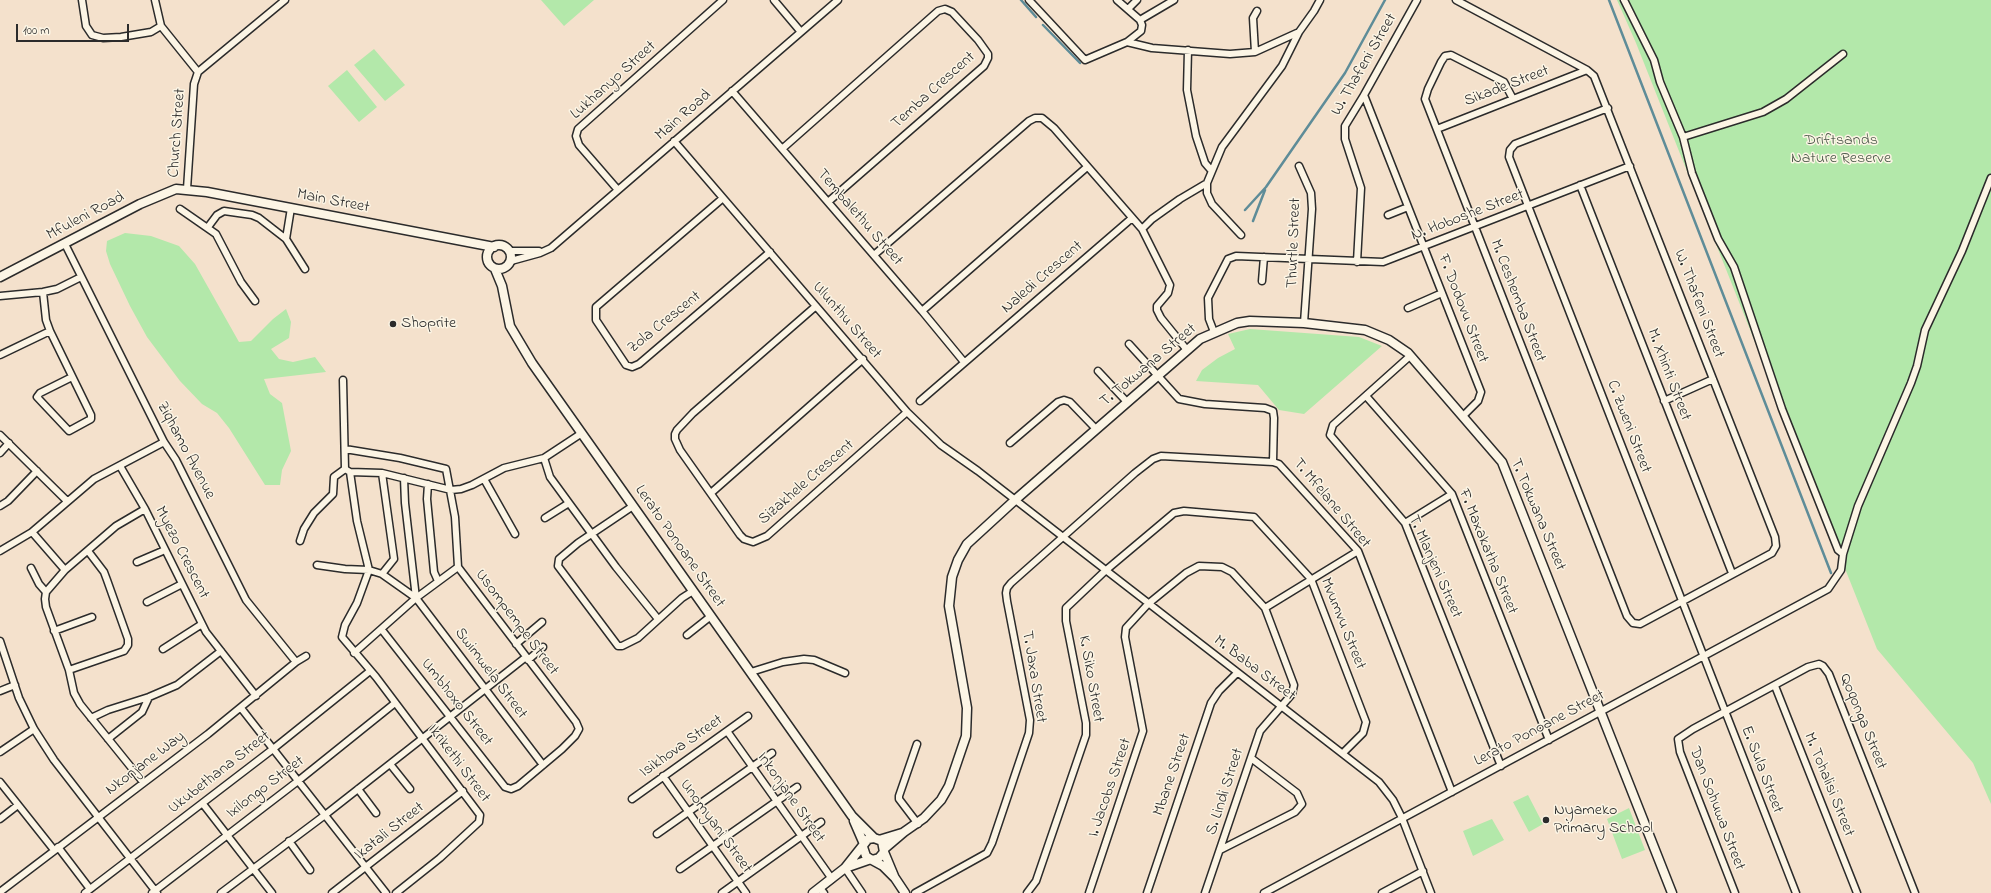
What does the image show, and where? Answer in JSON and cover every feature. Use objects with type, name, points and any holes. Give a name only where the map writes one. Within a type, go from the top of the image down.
[{"type":"street","points":[[82,0],[86,26],[92,35],[103,38],[121,37],[150,32],[161,26]]},
{"type":"street","points":[[155,0],[161,26],[198,72]]},
{"type":"street","name":"Church Street","points":[[187,189],[194,84],[198,72],[286,0]]},
{"type":"street","name":"Lukhanyo Street","points":[[618,190],[579,146],[576,136],[578,129],[723,0]]},
{"type":"street","points":[[774,0],[801,32]]},
{"type":"street","name":"Main Road","points":[[509,264],[546,251],[838,0]]},
{"type":"street","points":[[1029,0],[1085,60],[1127,42],[1141,31],[1140,20],[1117,0]]},
{"type":"street","points":[[1128,9],[1137,0]]},
{"type":"street","points":[[1140,20],[1174,0]]},
{"type":"street","points":[[1241,235],[1208,199],[1207,183],[1211,170],[1222,147],[1282,66],[1299,32],[1320,0]]},
{"type":"street","name":"W. Thafeni Street","points":[[1357,262],[1361,188],[1345,139],[1344,130],[1417,0]]},
{"type":"street","name":"W. Thafeni Street","points":[[1456,0],[1587,70],[1596,78],[1776,541],[1775,549],[1772,553],[1732,573],[1644,622]]},
{"type":"street","points":[[1624,0],[1654,60],[1660,82],[1683,137],[1692,173],[1718,239],[1734,267],[1770,377],[1805,470],[1838,550],[1843,554],[1858,506],[1911,383],[1917,366],[1925,330],[1962,251],[1991,178]]},
{"type":"street","name":"Temba Crescent","points":[[782,149],[938,11],[945,9],[952,12],[978,40],[988,54],[988,58],[984,66],[828,202]]},
{"type":"street","points":[[1255,52],[1253,18],[1257,11]]},
{"type":"street","points":[[1127,42],[1152,48],[1230,54],[1255,52],[1299,32]]},
{"type":"street","points":[[1188,50],[1187,90],[1196,136],[1204,163],[1211,170]]},
{"type":"street","points":[[1683,137],[1763,112],[1786,99],[1843,54]]},
{"type":"street","name":"M. Ceshemba Street","points":[[1513,98],[1504,82],[1455,55],[1448,55],[1441,62],[1426,95],[1426,102],[1627,616],[1633,623],[1644,622]]},
{"type":"street","name":"Sikade Street","points":[[1437,129],[1587,70]]},
{"type":"street","name":"Tembalethu Street","points":[[732,91],[922,311],[964,362]]},
{"type":"street","name":"F. Dodovu Street","points":[[1364,95],[1481,392],[1478,401],[1463,416]]},
{"type":"street","name":"C. Zweni Street","points":[[1608,108],[1511,147],[1509,157],[1527,207],[1703,657]]},
{"type":"street","points":[[874,255],[1029,121],[1035,118],[1042,118],[1142,229],[1170,285],[1168,293],[1157,306],[1156,310],[1188,350]]},
{"type":"street","name":"Ulunthu Street","points":[[674,141],[907,412],[941,445],[1015,500]]},
{"type":"street","name":"Thurtle Street","points":[[1299,166],[1311,193],[1312,200],[1304,323]]},
{"type":"street","name":"N. Hoboshe Street","points":[[1214,332],[1209,319],[1208,298],[1228,259],[1236,256],[1264,256],[1357,262],[1383,262],[1630,166]]},
{"type":"street","points":[[922,311],[1087,167]]},
{"type":"street","points":[[1142,229],[1152,219],[1180,199],[1207,183]]},
{"type":"street","name":"M. Xhinti Street","points":[[1580,185],[1732,573]]},
{"type":"street","name":"Mfuleni Road","points":[[0,277],[163,194],[176,189],[187,189]]},
{"type":"street","name":"Main Street","points":[[187,189],[494,247]]},
{"type":"street","name":"Zola Crescent","points":[[723,198],[596,308],[596,320],[626,365],[632,366],[639,364],[770,252]]},
{"type":"street","points":[[1388,215],[1408,207]]},
{"type":"street","points":[[286,239],[291,208]]},
{"type":"street","points":[[180,209],[208,227],[219,238],[241,282],[255,301]]},
{"type":"street","points":[[208,227],[214,217],[220,212],[247,214],[259,218],[286,239],[305,269]]},
{"type":"street","name":"Naledi Crescent","points":[[920,401],[1132,218]]},
{"type":"street","name":"Ziqhamo Avenue","points":[[65,244],[164,442],[176,460],[246,600],[296,662]]},
{"type":"street","name":"Main Street","points":[[473,244],[488,256]]},
{"type":"street","points":[[509,251],[509,264],[504,268],[495,269],[490,264],[488,256],[494,247],[501,246],[509,251],[546,251]]},
{"type":"street","points":[[1262,281],[1264,256]]},
{"type":"street","name":"Lerato Ponoane Street","points":[[502,286],[509,264]]},
{"type":"street","name":"Lerato Ponoane Street","points":[[495,269],[502,286],[506,312],[514,335],[852,816],[877,839]]},
{"type":"street","points":[[0,296],[43,292],[57,289],[81,277]]},
{"type":"street","points":[[43,292],[46,320],[50,331],[72,377],[91,417],[69,430],[37,397],[40,393],[72,377]]},
{"type":"street","points":[[1408,308],[1442,293]]},
{"type":"street","name":"Sizakhele Crescent","points":[[816,306],[693,413],[677,430],[675,439],[677,445],[744,539],[756,542],[767,536],[907,412]]},
{"type":"street","name":"T. Tokwana Street","points":[[884,850],[904,832],[918,824],[934,809],[949,786],[966,736],[966,701],[948,606],[952,577],[958,560],[967,544],[1015,500],[1200,339],[1237,323],[1250,321],[1304,323],[1365,330],[1389,340],[1410,356],[1463,416],[1505,468],[1672,893]]},
{"type":"street","points":[[0,355],[50,331]]},
{"type":"street","points":[[1129,344],[1172,393],[1183,401],[1265,408],[1273,411],[1272,462]]},
{"type":"street","name":"T. Mlanjeni Street","points":[[1410,356],[1333,425],[1330,435],[1405,523],[1501,766]]},
{"type":"street","points":[[711,493],[863,359]]},
{"type":"street","points":[[1098,371],[1127,402]]},
{"type":"street","points":[[1664,401],[1713,379]]},
{"type":"street","points":[[343,380],[347,470],[369,570]]},
{"type":"street","name":"F. Maxakatha Street","points":[[1366,396],[1452,494],[1549,740]]},
{"type":"street","points":[[1010,443],[1058,402],[1064,400],[1070,402],[1096,429]]},
{"type":"street","points":[[300,541],[314,514],[333,494],[334,477],[347,470],[404,478],[451,490],[472,486],[504,468],[544,458],[582,433]]},
{"type":"street","points":[[0,435],[67,501]]},
{"type":"street","points":[[0,552],[32,532],[94,479],[164,442]]},
{"type":"street","points":[[0,453],[9,443]]},
{"type":"street","points":[[345,449],[445,468],[451,490],[458,567]]},
{"type":"street","name":"T. Mfelane Street","points":[[1062,538],[1135,473],[1157,457],[1272,462],[1284,467],[1358,551],[1452,792]]},
{"type":"street","points":[[544,458],[550,477],[616,567],[658,619]]},
{"type":"street","name":"Myezo Crescent","points":[[120,466],[145,509],[202,624],[256,696]]},
{"type":"street","points":[[0,506],[8,501],[37,471]]},
{"type":"street","points":[[382,474],[394,560],[382,574]]},
{"type":"street","points":[[404,478],[405,503],[416,598]]},
{"type":"street","points":[[484,479],[515,534]]},
{"type":"street","points":[[428,484],[427,499],[434,572],[438,582]]},
{"type":"street","points":[[1405,523],[1452,494]]},
{"type":"street","name":"M. Baba Street","points":[[1015,500],[1062,538],[1379,782],[1393,800],[1402,818],[1431,893]]},
{"type":"street","points":[[545,518],[569,503]]},
{"type":"street","points":[[633,506],[570,550],[558,563],[558,566],[618,646],[622,646],[638,638],[682,598],[693,591]]},
{"type":"street","points":[[143,782],[80,704],[74,693],[69,670],[46,607],[46,592],[65,570],[116,526],[145,509]]},
{"type":"street","name":"Mvumvu Street","points":[[1105,571],[1170,515],[1184,511],[1254,517],[1311,579],[1366,722],[1363,733],[1343,753]]},
{"type":"street","points":[[32,532],[65,570]]},
{"type":"street","name":"T. Jaxa Street","points":[[915,893],[981,857],[987,853],[992,843],[1030,727],[1006,593],[1011,583],[1062,538]]},
{"type":"street","points":[[137,562],[165,550]]},
{"type":"street","points":[[69,670],[124,651],[128,646],[128,639],[104,572],[88,551]]},
{"type":"street","points":[[1265,608],[1358,551]]},
{"type":"street","name":"Lerato Ponoane Street","points":[[1264,893],[1828,589],[1840,570],[1843,554]]},
{"type":"street","points":[[317,565],[345,570],[369,570],[382,574],[416,598]]},
{"type":"street","name":"I. Jacobs Street","points":[[1089,893],[1142,737],[1143,726],[1125,632],[1126,628],[1148,604],[1186,573],[1199,566],[1222,567],[1232,572],[1265,608]]},
{"type":"street","name":"Usompempe Street","points":[[354,653],[382,630],[416,598],[458,567],[576,722],[579,729],[575,736],[543,765],[518,786],[511,789]]},
{"type":"street","points":[[31,568],[39,584],[46,592]]},
{"type":"street","name":"Ikrikethi Street","points":[[369,570],[357,604],[345,625],[342,637],[423,738],[477,808],[480,815],[479,822],[440,858],[396,893]]},
{"type":"street","name":"K. Siko Street","points":[[1028,893],[1036,881],[1086,735],[1086,723],[1066,621],[1066,608],[1105,571]]},
{"type":"street","points":[[146,602],[182,584]]},
{"type":"street","name":"Swimwela Street","points":[[416,598],[543,765]]},
{"type":"street","name":"S. Lindi Street","points":[[1205,893],[1260,731],[1292,694],[1294,685],[1265,608]]},
{"type":"street","points":[[687,635],[710,616]]},
{"type":"street","points":[[54,631],[92,617]]},
{"type":"street","points":[[516,644],[542,622]]},
{"type":"street","points":[[163,649],[202,624]]},
{"type":"street","name":"Umbhoxo Street","points":[[382,630],[505,787],[511,789]]},
{"type":"street","points":[[0,641],[15,686],[27,717],[34,729],[54,760],[155,892]]},
{"type":"street","points":[[221,893],[325,815],[449,716],[543,647]]},
{"type":"street","points":[[91,718],[108,710],[149,697],[176,685],[221,651]]},
{"type":"street","name":"Nkonjane Way","points":[[0,892],[256,696],[296,662],[306,656]]},
{"type":"street","name":"E. Sula Street","points":[[1703,657],[1796,893]]},
{"type":"street","points":[[750,672],[778,663],[804,659],[814,660],[845,672]]},
{"type":"street","name":"Qoqonga Street","points":[[1724,712],[1813,665],[1823,666],[1826,669],[1915,893]]},
{"type":"street","name":"Ukubethana Street","points":[[88,891],[203,804],[370,671]]},
{"type":"street","name":"Mbane Street","points":[[1147,893],[1212,703],[1215,696],[1237,673]]},
{"type":"street","points":[[0,691],[15,686]]},
{"type":"street","name":"M. Tohalisi Street","points":[[1775,686],[1857,893]]},
{"type":"street","points":[[108,739],[142,712],[149,697]]},
{"type":"street","name":"Ixilongo Street","points":[[155,892],[396,704]]},
{"type":"street","points":[[240,708],[386,893]]},
{"type":"street","name":"Dan Sohuwa Street","points":[[1724,712],[1685,733],[1681,736],[1678,742],[1735,893]]},
{"type":"street","name":"Isikhova Street","points":[[632,798],[748,716]]},
{"type":"street","points":[[0,752],[34,729]]},
{"type":"street","name":"Inkonjane Street","points":[[727,731],[832,879]]},
{"type":"street","points":[[917,744],[899,799],[918,824]]},
{"type":"street","points":[[657,834],[772,753]]},
{"type":"street","points":[[1220,850],[1295,812],[1302,804],[1297,792],[1251,758]]},
{"type":"street","points":[[390,764],[410,789]]},
{"type":"street","name":"Unomyani Street","points":[[662,776],[746,893]]},
{"type":"street","points":[[0,782],[56,849],[88,891]]},
{"type":"street","points":[[680,869],[797,787]]},
{"type":"street","points":[[358,789],[376,813]]},
{"type":"street","name":"Ikatali Street","points":[[332,893],[463,791]]},
{"type":"street","points":[[203,804],[272,893]]},
{"type":"street","points":[[0,819],[18,805]]},
{"type":"street","name":"Lerato Ponoane Street","points":[[852,816],[864,845]]},
{"type":"street","points":[[722,893],[822,822]]},
{"type":"street","name":"T. Tokwana Street","points":[[877,839],[904,832]]},
{"type":"street","points":[[813,893],[822,890],[845,868],[868,839],[877,839],[883,844],[895,878],[905,893]]},
{"type":"street","points":[[289,841],[310,870]]},
{"type":"street","points":[[864,845],[864,854],[882,866],[895,878]]},
{"type":"street","points":[[845,868],[871,859],[879,858],[884,850]]},
{"type":"street","points":[[845,868],[862,893]]},
{"type":"street","points":[[1382,893],[1423,871]]},
{"type":"green space","points":[[541,0],[594,0],[564,26]]},
{"type":"green space","name":"Driftsands Nature Reserve","points":[[1617,0],[1991,0],[1991,804],[1973,763],[1877,649],[1636,43]]},
{"type":"green space","points":[[374,49],[405,85],[385,101],[354,65]]},
{"type":"green space","points":[[347,70],[377,107],[359,122],[328,86]]},
{"type":"green space","points":[[125,233],[151,236],[179,246],[195,264],[239,342],[251,341],[273,319],[286,309],[291,322],[289,338],[271,349],[279,359],[293,362],[315,357],[326,372],[264,379],[270,394],[282,403],[291,451],[282,470],[280,485],[265,485],[229,428],[217,413],[202,404],[180,381],[147,337],[130,306],[110,264],[106,251],[107,241]]},
{"type":"green space","points":[[1250,329],[1359,337],[1382,346],[1304,414],[1279,410],[1258,385],[1196,381],[1202,370],[1218,358],[1235,349],[1228,334]]},
{"type":"green space","points":[[1528,795],[1543,824],[1529,832],[1513,802]]},
{"type":"green space","points":[[1629,808],[1645,850],[1622,859],[1607,819]]},
{"type":"green space","points":[[1492,819],[1504,840],[1473,856],[1463,831]]},
{"type":"waterway","points":[[1021,0],[1036,17]]},
{"type":"waterway","points":[[1245,210],[1266,187],[1345,73],[1385,0]]},
{"type":"waterway","points":[[1609,0],[1831,573]]},
{"type":"waterway","points":[[1043,25],[1080,63]]},
{"type":"waterway","points":[[1253,221],[1265,190]]},
{"type":"place","name":"Shoprite","points":[[393,324]]},
{"type":"place","name":"Nyameko Primary School","points":[[1546,820]]}]
